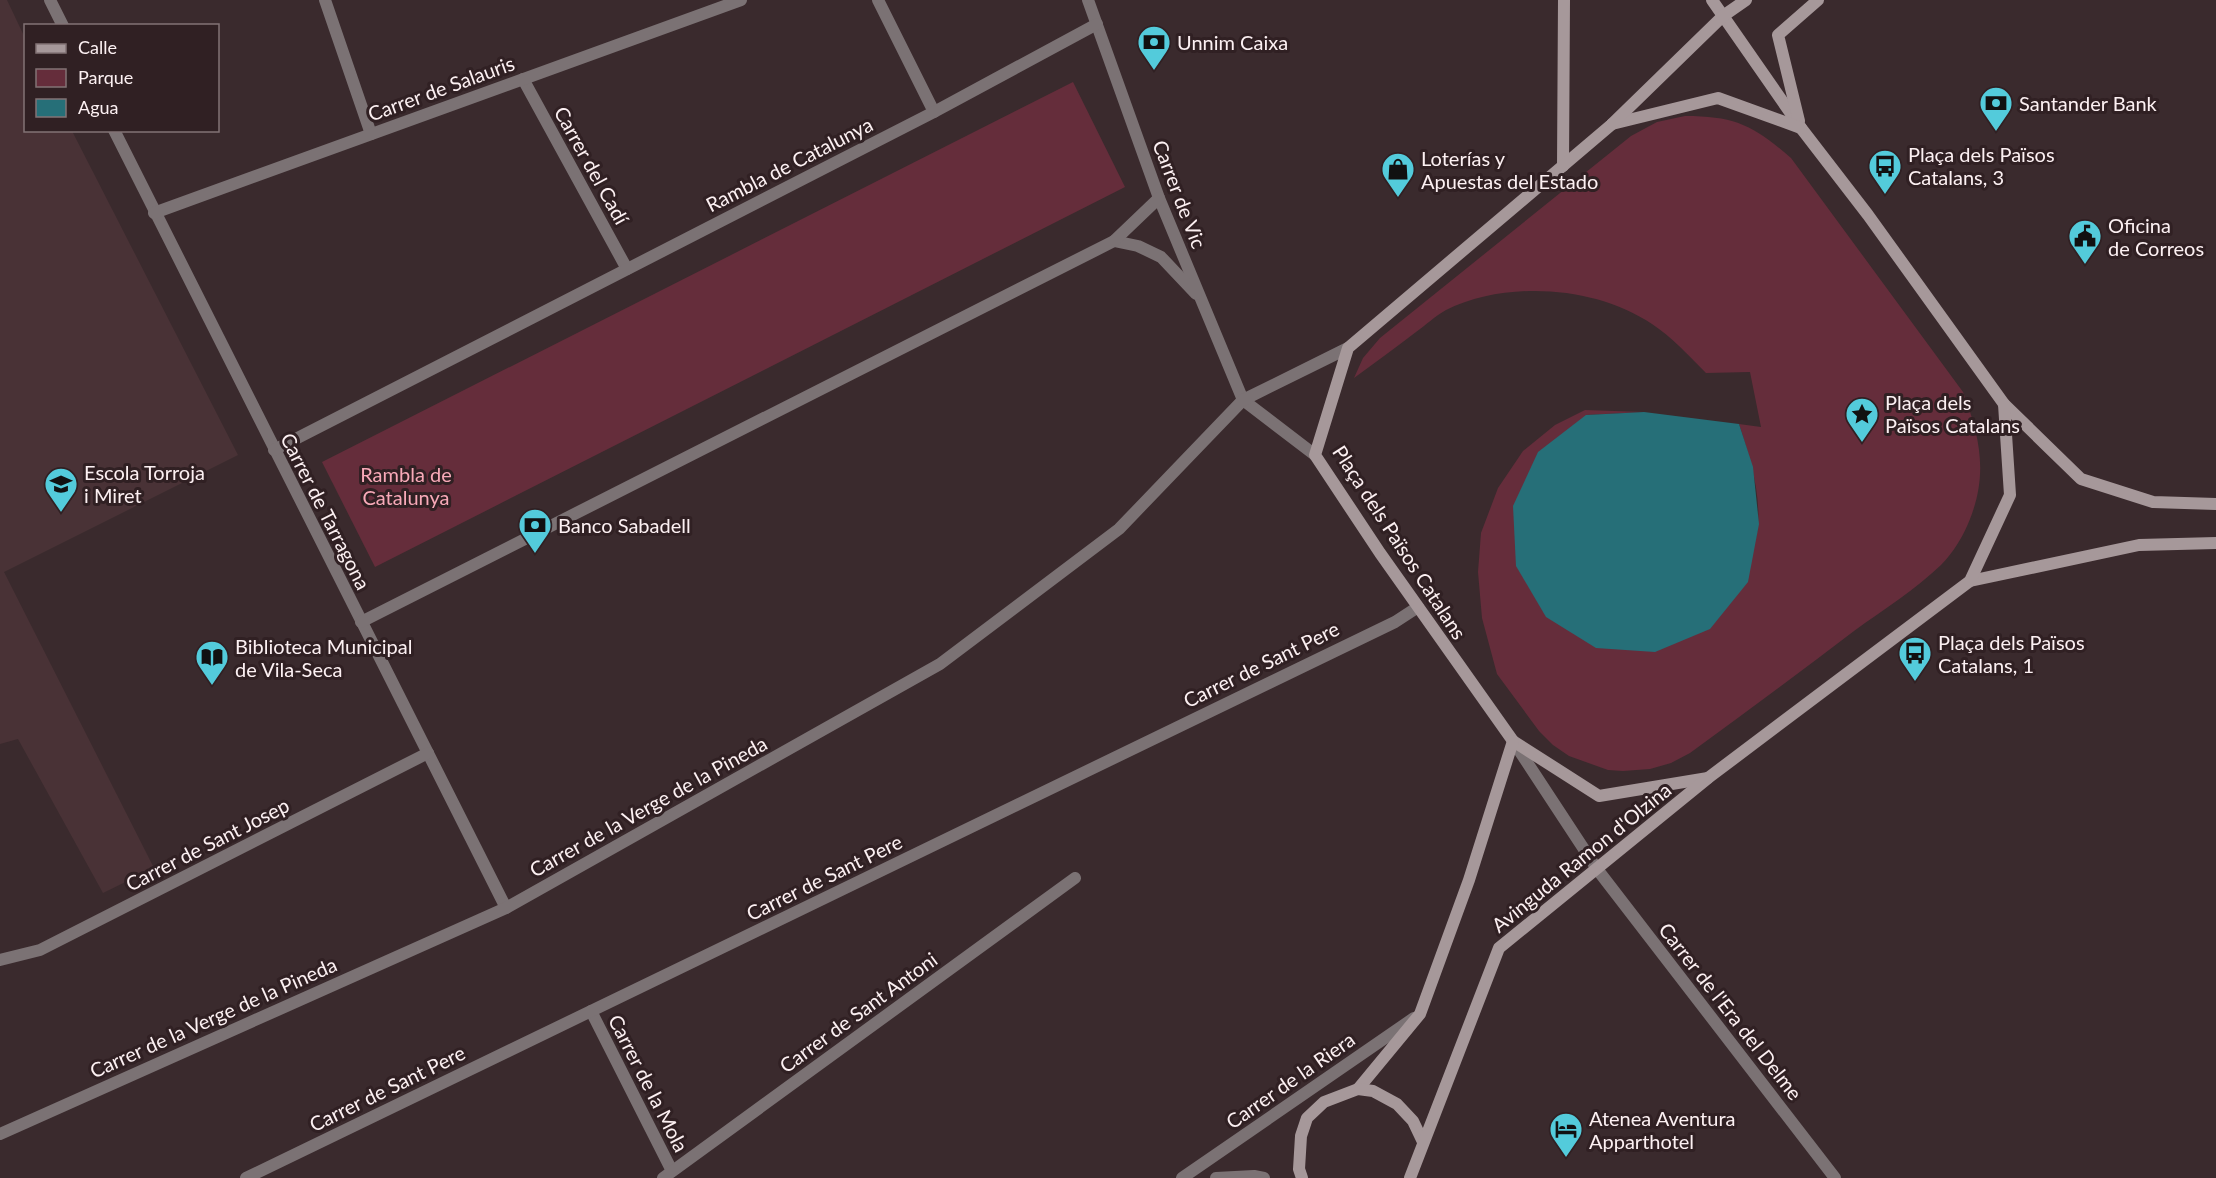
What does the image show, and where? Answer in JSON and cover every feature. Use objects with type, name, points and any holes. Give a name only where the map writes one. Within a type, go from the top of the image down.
[{"type":"street","points":[[50,0],[62,24]]},
{"type":"street","points":[[325,0],[371,134]]},
{"type":"street","name":"Carrer de Salauris","points":[[154,213],[741,0]]},
{"type":"street","points":[[878,0],[934,112]]},
{"type":"street","name":"Carrer de Vic","points":[[1088,0],[1159,198],[1243,400]]},
{"type":"street","points":[[1563,166],[1564,0]]},
{"type":"street","points":[[1712,0],[1801,128],[1868,215],[2004,405],[2081,479],[2153,502],[2216,504]]},
{"type":"street","points":[[1315,455],[1243,400],[1347,348],[1611,125],[1723,16],[1746,0]]},
{"type":"street","points":[[1801,128],[1778,35],[1818,0]]},
{"type":"street","name":"Rambla de Catalunya","points":[[274,450],[934,112],[1097,24]]},
{"type":"street","name":"Carrer del Cadí","points":[[524,79],[627,269]]},
{"type":"street","points":[[1611,125],[1718,98],[1801,128]]},
{"type":"street","name":"Carrer de Tarragona","points":[[115,132],[506,908]]},
{"type":"street","points":[[361,622],[1114,241],[1159,198]]},
{"type":"street","points":[[1114,241],[1138,246],[1161,257],[1202,301]]},
{"type":"street","name":"Plaça dels Països Catalans","points":[[1347,348],[1315,455],[1418,608],[1513,741],[1597,869]]},
{"type":"street","name":"Carrer de la Verge de la Pineda","points":[[0,1134],[506,908],[940,664],[1119,529],[1243,400]]},
{"type":"street","name":"Plaça dels Països Catalans","points":[[1513,741],[1599,796],[1708,778],[1970,581],[2010,495],[2004,405]]},
{"type":"street","points":[[1970,581],[2139,545],[2216,543]]},
{"type":"street","name":"Carrer de Sant Pere","points":[[246,1178],[1395,622],[1418,608]]},
{"type":"street","points":[[1358,1089],[1420,1014],[1469,880],[1513,741]]},
{"type":"street","name":"Carrer de Sant Josep","points":[[0,960],[40,951],[428,753]]},
{"type":"street","name":"Avinguda Ramon d'Olzina","points":[[1410,1178],[1500,948],[1708,778]]},
{"type":"street","name":"Carrer de l'Era del Delme","points":[[1597,869],[1835,1178]]},
{"type":"street","name":"Carrer de Sant Antoni","points":[[668,1175],[1075,878]]},
{"type":"street","name":"Carrer de la Mola","points":[[591,1011],[668,1175]]},
{"type":"street","name":"Carrer de la Riera","points":[[1182,1178],[1420,1014]]},
{"type":"street","points":[[1302,1178],[1299,1169],[1300,1147],[1307,1118],[1324,1102],[1358,1089],[1373,1091],[1397,1104],[1413,1121],[1423,1142]]},
{"type":"street","points":[[1216,1178],[1254,1176],[1264,1178]]},
{"type":"shaded area","name":"Escola Torroja i Miret","points":[[0,0],[7,0],[24,36],[24,132],[73,132],[238,455],[4,572],[154,868],[103,893],[18,739],[0,744]]},
{"type":"green space","name":"Rambla de Catalunya","points":[[1073,82],[1125,187],[375,567],[322,462]]},
{"type":"green space","name":"Plaça dels Països Catalans","points":[[1685,116],[1718,118],[1743,125],[1766,138],[1791,158],[1963,392],[1974,424],[1980,455],[1979,486],[1970,519],[1958,544],[1941,565],[1910,591],[1690,753],[1671,763],[1650,769],[1608,770],[1569,756],[1553,745],[1539,731],[1497,674],[1482,618],[1478,572],[1481,533],[1498,488],[1523,451],[1555,425],[1585,410],[1644,412],[1586,415],[1756,538],[1758,509],[1755,480],[1739,424],[1761,427],[1750,372],[1706,373],[1652,324],[1630,311],[1605,302],[1578,295],[1523,291],[1470,300],[1446,310],[1354,378],[1363,358],[1380,338],[1631,136],[1657,122]]},
{"type":"water","points":[[1644,412],[1739,424],[1753,467],[1759,524],[1748,582],[1710,629],[1655,652],[1596,648],[1546,617],[1516,566],[1513,506],[1538,452],[1586,415]]},
{"type":"place","name":"Unnim Caixa","points":[[1154,71]]},
{"type":"place","name":"Santander Bank","points":[[1996,132]]},
{"type":"place","name":"Plaça dels Països Catalans, 3","points":[[1885,195]]},
{"type":"place","name":"Loterías y Apuestas del Estado","points":[[1398,198]]},
{"type":"place","name":"Oficina de Correos","points":[[2085,265]]},
{"type":"place","name":"Plaça dels Països Catalans","points":[[1862,443]]},
{"type":"place","name":"Escola Torroja i Miret","points":[[61,513]]},
{"type":"place","name":"Banco Sabadell","points":[[535,554]]},
{"type":"place","name":"Plaça dels Països Catalans, 1","points":[[1915,682]]},
{"type":"place","name":"Biblioteca Municipal de Vila-Seca","points":[[212,686]]},
{"type":"place","name":"Atenea Aventura Apparthotel","points":[[1566,1158]]}]
